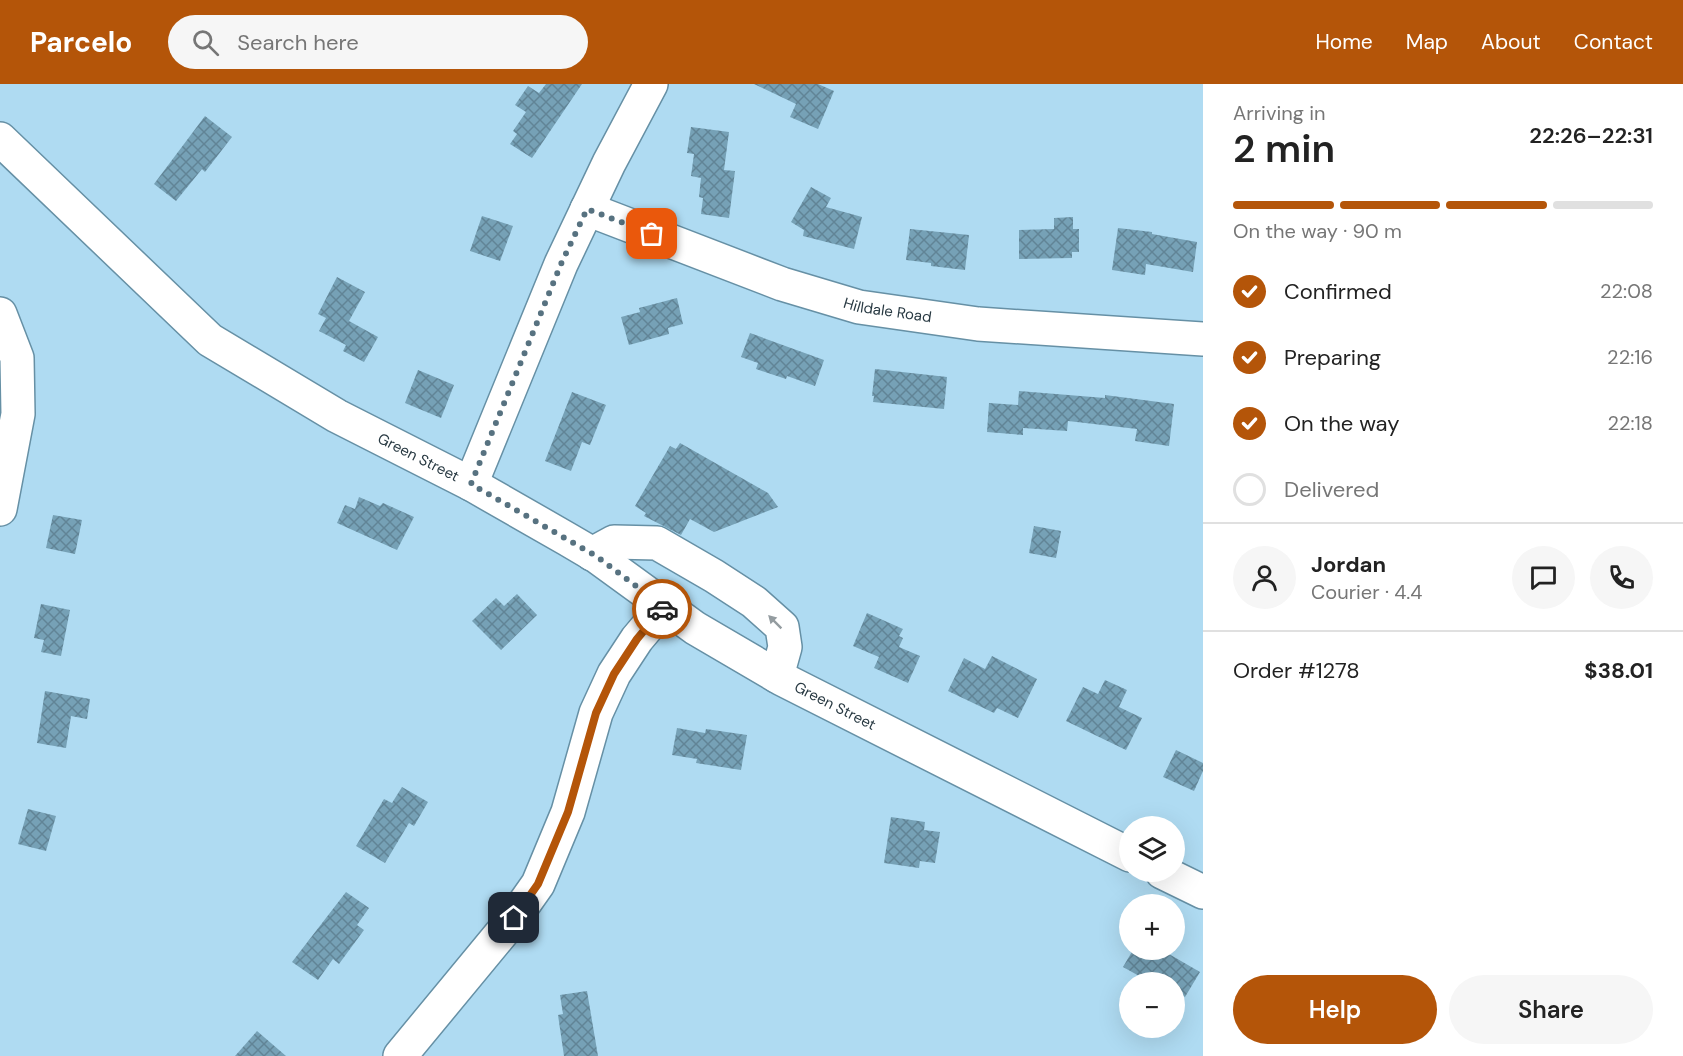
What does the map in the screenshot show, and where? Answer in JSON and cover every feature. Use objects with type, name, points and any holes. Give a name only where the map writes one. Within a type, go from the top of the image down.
[{"type":"street","points":[[471,484],[561,264],[609,163],[651,84]]},
{"type":"street","name":"Green Street","points":[[0,139],[210,340],[337,416],[471,484],[592,554],[704,634],[777,676],[1119,849]]},
{"type":"street","name":"Hilldale Road","points":[[587,209],[782,284],[859,307],[978,324],[1203,339]]},
{"type":"street","points":[[0,314],[17,358],[18,403],[18,414],[0,509]]},
{"type":"street","points":[[592,554],[614,542],[657,543],[754,602],[782,627],[785,647],[777,676]]},
{"type":"street","points":[[400,1056],[514,918],[538,884],[568,812],[596,713],[614,674],[637,639],[664,607]]},
{"type":"street","points":[[1182,882],[1203,892]]},
{"type":"building","points":[[546,84],[582,84],[532,158],[510,144],[517,134],[513,131],[526,112],[515,105],[528,86],[539,93]]},
{"type":"building","points":[[754,84],[818,84],[834,91],[818,129],[790,117],[796,104]]},
{"type":"building","points":[[205,116],[232,137],[205,172],[202,169],[176,201],[154,184]]},
{"type":"building","points":[[691,127],[729,132],[724,170],[735,171],[729,218],[701,214],[703,198],[699,197],[701,178],[691,176],[694,154],[687,153]]},
{"type":"building","points":[[811,187],[831,198],[826,207],[862,217],[854,249],[803,236],[804,230],[791,222]]},
{"type":"building","points":[[482,216],[513,226],[500,261],[470,251]]},
{"type":"building","points":[[1073,217],[1073,229],[1079,229],[1079,252],[1072,252],[1072,258],[1019,259],[1019,230],[1054,229],[1054,218]]},
{"type":"building","points":[[1118,228],[1152,232],[1152,234],[1197,242],[1193,272],[1146,264],[1145,275],[1112,270]]},
{"type":"building","points":[[910,229],[969,235],[965,270],[906,260]]},
{"type":"building","points":[[337,277],[365,292],[349,321],[378,337],[364,362],[343,351],[346,345],[319,331],[326,318],[318,314]]},
{"type":"building","points":[[677,298],[683,324],[668,328],[669,334],[629,345],[621,317],[640,312],[639,308]]},
{"type":"building","points":[[750,333],[824,360],[815,386],[787,376],[786,379],[756,369],[758,363],[741,357]]},
{"type":"building","points":[[875,369],[947,377],[944,409],[873,402]]},
{"type":"building","points":[[418,370],[454,385],[441,418],[405,403]]},
{"type":"building","points":[[1019,391],[1105,398],[1105,395],[1174,404],[1169,446],[1135,441],[1137,429],[1068,421],[1067,431],[1023,428],[1023,435],[987,432],[989,403],[1018,405]]},
{"type":"building","points":[[572,392],[606,405],[590,445],[582,442],[571,471],[545,461]]},
{"type":"building","points":[[680,443],[768,493],[778,507],[714,532],[690,519],[681,535],[644,516],[646,513],[635,506],[670,446],[676,449]]},
{"type":"building","points":[[359,497],[380,506],[383,503],[414,517],[397,550],[337,523],[345,505],[355,509]]},
{"type":"building","points":[[53,515],[82,520],[75,554],[46,548]]},
{"type":"building","points":[[1034,526],[1061,531],[1056,558],[1029,553]]},
{"type":"building","points":[[517,594],[537,615],[501,650],[472,621],[496,598],[504,606]]},
{"type":"building","points":[[41,604],[70,610],[61,656],[41,652],[44,640],[34,638]]},
{"type":"building","points":[[867,613],[903,629],[899,636],[903,638],[899,647],[920,656],[908,683],[874,668],[879,657],[853,646]]},
{"type":"building","points":[[992,656],[1037,679],[1018,718],[997,708],[994,713],[948,691],[964,658],[985,669]]},
{"type":"building","points":[[1105,680],[1127,690],[1119,707],[1142,718],[1126,750],[1066,721],[1083,687],[1098,694]]},
{"type":"building","points":[[45,691],[90,699],[87,719],[71,716],[66,748],[37,743]]},
{"type":"building","points":[[677,728],[705,733],[706,729],[747,735],[741,770],[696,763],[697,759],[672,755]]},
{"type":"building","points":[[1176,750],[1203,763],[1203,771],[1194,791],[1163,777]]},
{"type":"building","points":[[402,787],[428,802],[414,826],[409,823],[385,863],[356,846],[384,799],[392,803]]},
{"type":"building","points":[[28,809],[56,816],[46,851],[18,844]]},
{"type":"building","points":[[891,817],[925,822],[924,830],[940,832],[935,863],[920,861],[919,868],[884,863]]},
{"type":"building","points":[[346,892],[369,908],[357,925],[364,930],[339,964],[333,959],[318,980],[292,962]]},
{"type":"building","points":[[1127,960],[1179,960],[1200,972],[1185,997],[1185,972],[1132,972],[1123,967]]},
{"type":"building","points":[[587,991],[598,1056],[564,1056],[558,1015],[563,1014],[560,995]]},
{"type":"building","points":[[257,1031],[286,1056],[235,1056]]},
{"type":"way so far","points":[[652,234],[587,209],[561,264],[471,484],[596,556],[664,607],[662,609]]},
{"type":"route","points":[[514,918],[538,884],[568,812],[596,713],[614,674],[637,639],[662,609]]}]
